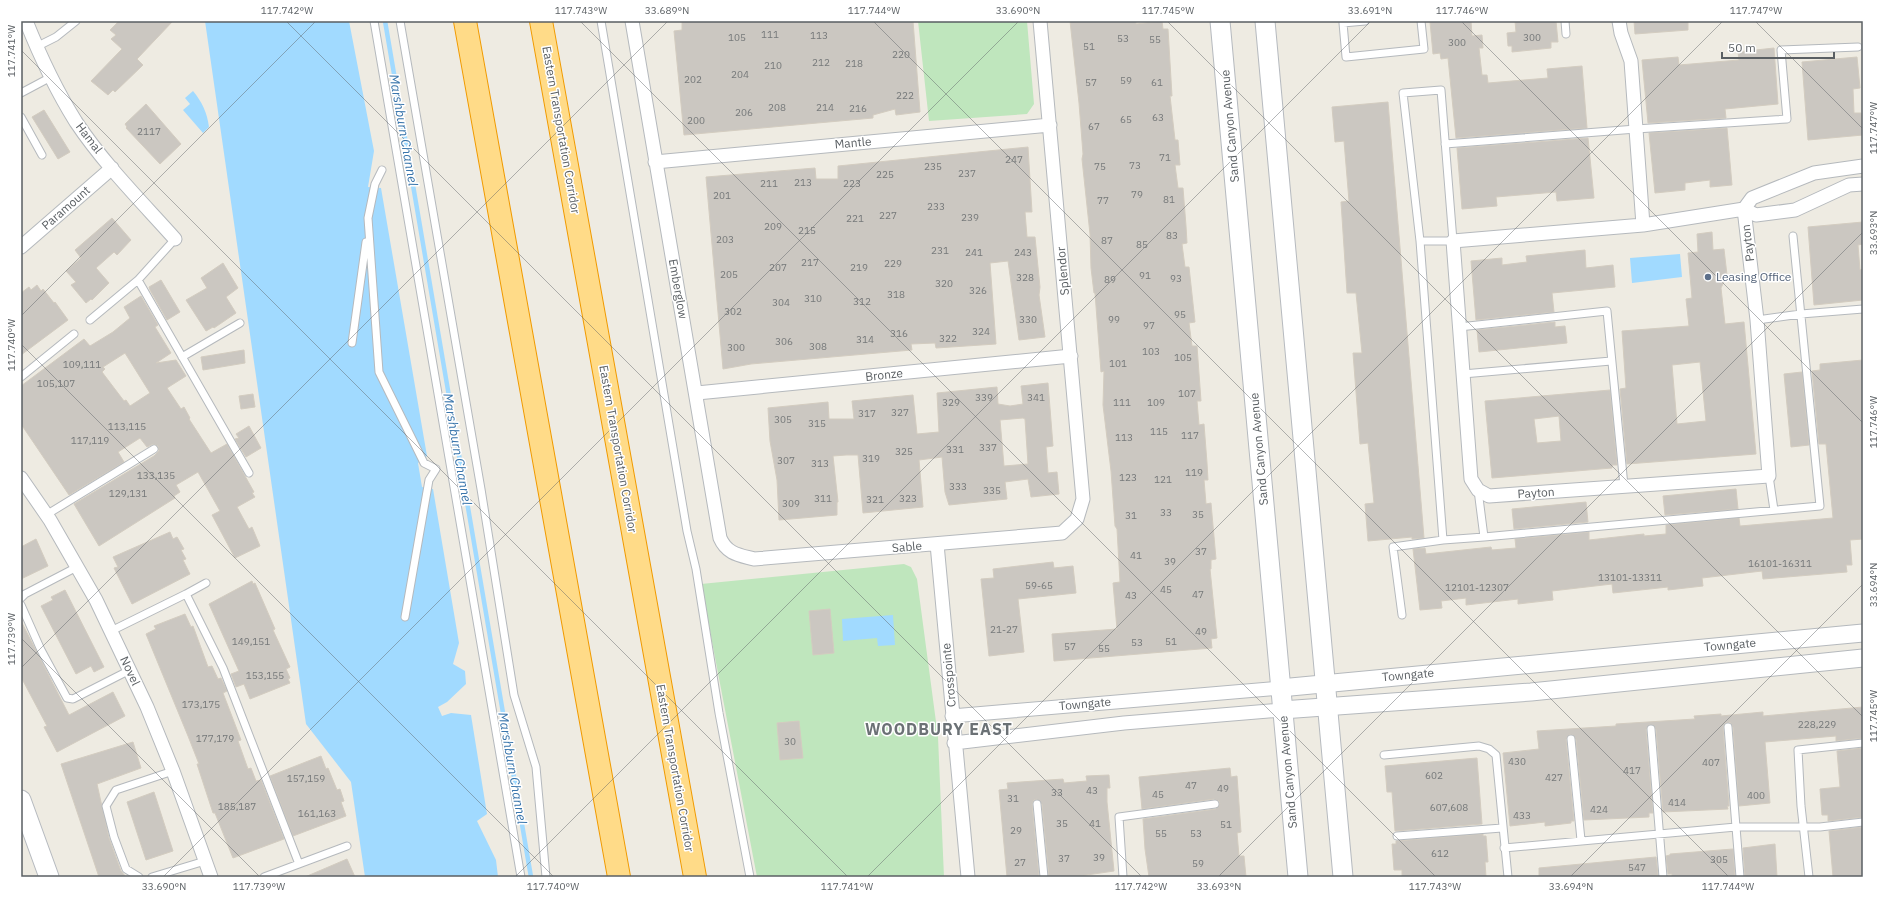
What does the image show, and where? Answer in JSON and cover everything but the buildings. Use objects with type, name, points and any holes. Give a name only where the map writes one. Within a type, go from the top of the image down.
[{"type":"highway","points":[[465,21],[618,877]]},
{"type":"highway","name":"Eastern Transportation Corridor","points":[[541,21],[695,877]]},
{"type":"main road","name":"Sand Canyon Avenue","points":[[1220,21],[1298,877]]},
{"type":"main road","points":[[1265,21],[1324,683],[1343,877]]},
{"type":"main road","points":[[21,800],[49,877]]},
{"type":"street","name":"Hamal","points":[[26,21],[50,77],[77,122],[112,168],[175,238]]},
{"type":"street","name":"Emberglow","points":[[632,21],[655,162],[697,393],[720,538],[724,546],[732,553]]},
{"type":"street","name":"Splendor","points":[[1040,21],[1083,499],[1077,519]]},
{"type":"street","points":[[1619,21],[1620,33],[1631,62],[1643,225]]},
{"type":"street","name":"Mantle","points":[[655,162],[1050,125]]},
{"type":"street","name":"Payton","points":[[1478,490],[1489,496],[1769,476],[1757,320],[1744,209],[1752,198],[1814,172],[1863,166]]},
{"type":"street","name":"Paramount","points":[[21,247],[112,168]]},
{"type":"street","name":"Payton","points":[[1453,241],[1643,225],[1744,209],[1756,215],[1795,210],[1849,186],[1863,184]]},
{"type":"street","points":[[1453,241],[1471,479],[1478,490]]},
{"type":"street","name":"Bronze","points":[[697,393],[1071,356]]},
{"type":"street","name":"Novel","points":[[21,478],[46,515],[96,600],[130,670],[173,771],[211,877]]},
{"type":"street","name":"Sable","points":[[732,553],[754,559],[1062,532],[1077,519]]},
{"type":"street","name":"Crosspointe","points":[[937,544],[954,744],[968,877]]},
{"type":"street","name":"Towngate","points":[[952,716],[1280,688],[1863,633]]},
{"type":"street","name":"Towngate","points":[[954,744],[1124,724],[1282,710],[1531,692],[1863,658]]},
{"type":"lane","points":[[36,47],[56,37],[76,21]]},
{"type":"lane","points":[[374,21],[521,877]]},
{"type":"lane","points":[[400,21],[481,489],[514,694],[536,767],[546,877]]},
{"type":"lane","points":[[601,21],[687,531],[696,569],[721,721],[750,877]]},
{"type":"lane","points":[[1365,21],[1343,23],[1346,57],[1424,49],[1421,21]]},
{"type":"lane","points":[[1565,21],[1566,34]]},
{"type":"lane","points":[[1445,144],[1636,128],[1787,119],[1781,50],[1858,47]]},
{"type":"lane","points":[[21,93],[50,77]]},
{"type":"lane","points":[[1420,241],[1453,241],[1441,90],[1402,93],[1420,241],[1443,540]]},
{"type":"lane","points":[[21,117],[42,155]]},
{"type":"lane","points":[[382,170],[375,184],[368,218],[379,372],[424,463],[436,469],[429,480],[405,617]]},
{"type":"lane","points":[[352,343],[369,226]]},
{"type":"lane","points":[[1402,615],[1394,547],[1443,540],[1820,506],[1793,236]]},
{"type":"lane","points":[[90,320],[138,280],[175,238]]},
{"type":"lane","points":[[138,280],[249,473]]},
{"type":"lane","points":[[1757,320],[1801,314],[1863,309]]},
{"type":"lane","points":[[1459,327],[1607,311],[1624,486]]},
{"type":"lane","points":[[182,357],[240,323]]},
{"type":"lane","points":[[21,377],[74,334]]},
{"type":"lane","points":[[1463,374],[1611,361]]},
{"type":"lane","points":[[46,515],[154,449]]},
{"type":"lane","points":[[1769,476],[1774,510]]},
{"type":"lane","points":[[1478,490],[1484,537]]},
{"type":"lane","points":[[21,598],[25,594],[77,567]]},
{"type":"lane","points":[[111,631],[206,583]]},
{"type":"lane","points":[[186,594],[223,668],[299,864]]},
{"type":"lane","points":[[21,605],[41,650],[67,698],[72,699],[130,670]]},
{"type":"lane","points":[[1728,727],[1740,877]]},
{"type":"lane","points":[[1651,729],[1663,877]]},
{"type":"lane","points":[[1571,739],[1581,840]]},
{"type":"lane","points":[[1809,877],[1798,750],[1863,743]]},
{"type":"lane","points":[[1384,755],[1479,746],[1489,749],[1496,755],[1508,877]]},
{"type":"lane","points":[[139,877],[126,869],[114,837],[106,806],[116,790],[173,771]]},
{"type":"lane","points":[[1037,804],[1044,877]]},
{"type":"lane","points":[[1123,877],[1119,817],[1215,804]]},
{"type":"lane","points":[[1504,848],[1736,827],[1804,827],[1863,822]]},
{"type":"lane","points":[[1397,836],[1502,828]]},
{"type":"lane","points":[[264,877],[347,846]]},
{"type":"lane","points":[[152,877],[205,861]]},
{"type":"green space","points":[[918,21],[1027,21],[1034,104],[1027,114],[929,121]]},
{"type":"green space","points":[[904,564],[911,567],[917,579],[938,737],[944,877],[757,877],[701,584]]},
{"type":"water","points":[[205,21],[349,21],[374,151],[368,187],[381,188],[427,456],[418,463],[422,487],[433,489],[459,643],[453,664],[465,671],[466,684],[447,702],[438,707],[442,716],[451,713],[471,715],[487,814],[477,821],[496,860],[498,877],[365,877],[351,782],[306,724]]},
{"type":"water","points":[[193,91],[199,99],[207,117],[209,127],[203,133],[183,110],[190,104],[185,98]]},
{"type":"water","points":[[1680,254],[1682,277],[1632,283],[1630,258]]},
{"type":"water","points":[[893,615],[895,645],[878,646],[877,638],[843,641],[842,619]]},
{"type":"waterway","name":"Marshburn Channel","points":[[385,21],[531,877]]},
{"type":"place","name":"Leasing Office","points":[[1708,277]]},
{"type":"district","name":"WOODBURY EAST","points":[[939,729]]}]
